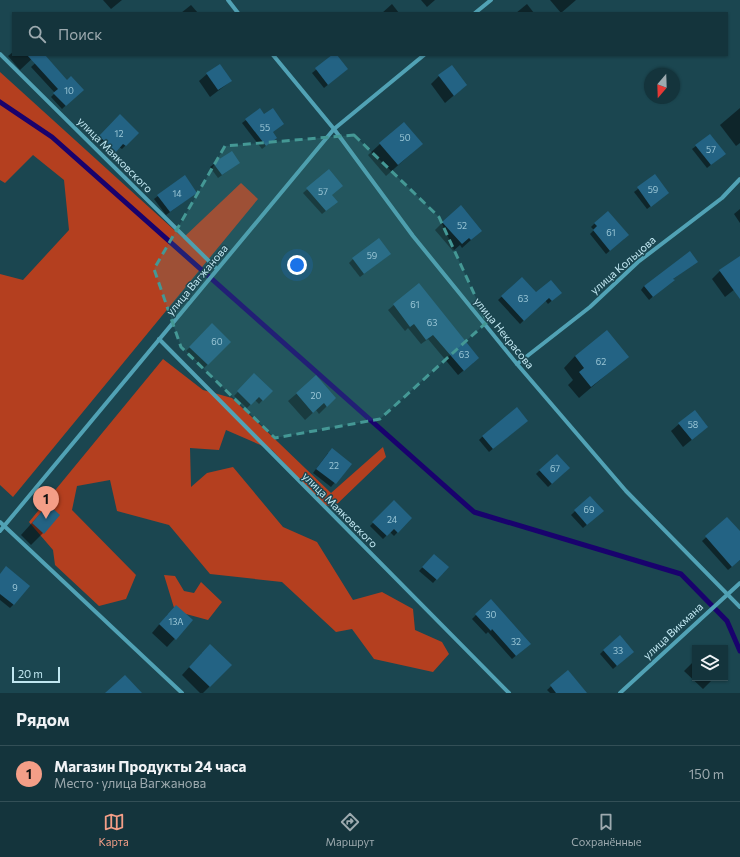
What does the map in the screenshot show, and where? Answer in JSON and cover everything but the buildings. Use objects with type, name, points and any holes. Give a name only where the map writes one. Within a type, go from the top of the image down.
[{"type":"street","points":[[228,0],[237,12]]},
{"type":"street","points":[[476,12],[491,0]]},
{"type":"street","name":"улица Маяковского","points":[[0,54],[217,269]]},
{"type":"street","name":"улица Некрасова","points":[[274,56],[334,129],[413,236],[517,364],[626,491],[740,607]]},
{"type":"street","name":"улица Вагжанова","points":[[0,531],[334,129],[423,56]]},
{"type":"street","name":"улица Кольцова","points":[[517,364],[590,306],[638,262],[722,198],[740,179]]},
{"type":"street","name":"улица Маяковского","points":[[159,340],[508,693]]},
{"type":"street","points":[[0,522],[182,693]]},
{"type":"street","name":"улица Викмана","points":[[620,693],[726,594],[740,583]]},
{"type":"highlighted area","points":[[354,135],[439,217],[487,322],[380,419],[275,438],[181,347],[154,269],[225,146]]},
{"type":"shaded area","points":[[0,72],[183,238],[241,183],[258,199],[13,497],[0,485],[0,274],[23,280],[69,230],[64,180],[33,155],[5,183],[0,180]]},
{"type":"shaded area","points":[[163,359],[203,390],[232,398],[331,493],[383,447],[386,457],[335,506],[323,505],[272,450],[226,430],[219,450],[190,448],[191,487],[207,473],[233,467],[283,527],[317,542],[353,600],[382,592],[413,609],[415,630],[442,642],[449,654],[433,672],[374,659],[352,629],[336,632],[282,582],[210,574],[169,525],[117,511],[110,480],[77,486],[72,510],[136,575],[126,599],[99,606],[55,565],[53,550],[29,522]]},
{"type":"shaded area","points":[[164,575],[175,576],[184,591],[194,593],[201,582],[222,602],[208,620],[175,611]]},
{"type":"waterway","points":[[0,102],[52,137],[474,512],[681,574],[727,621],[740,651]]},
{"type":"place","name":"Магазин Продукты 24 часа","points":[[46,519]]}]
